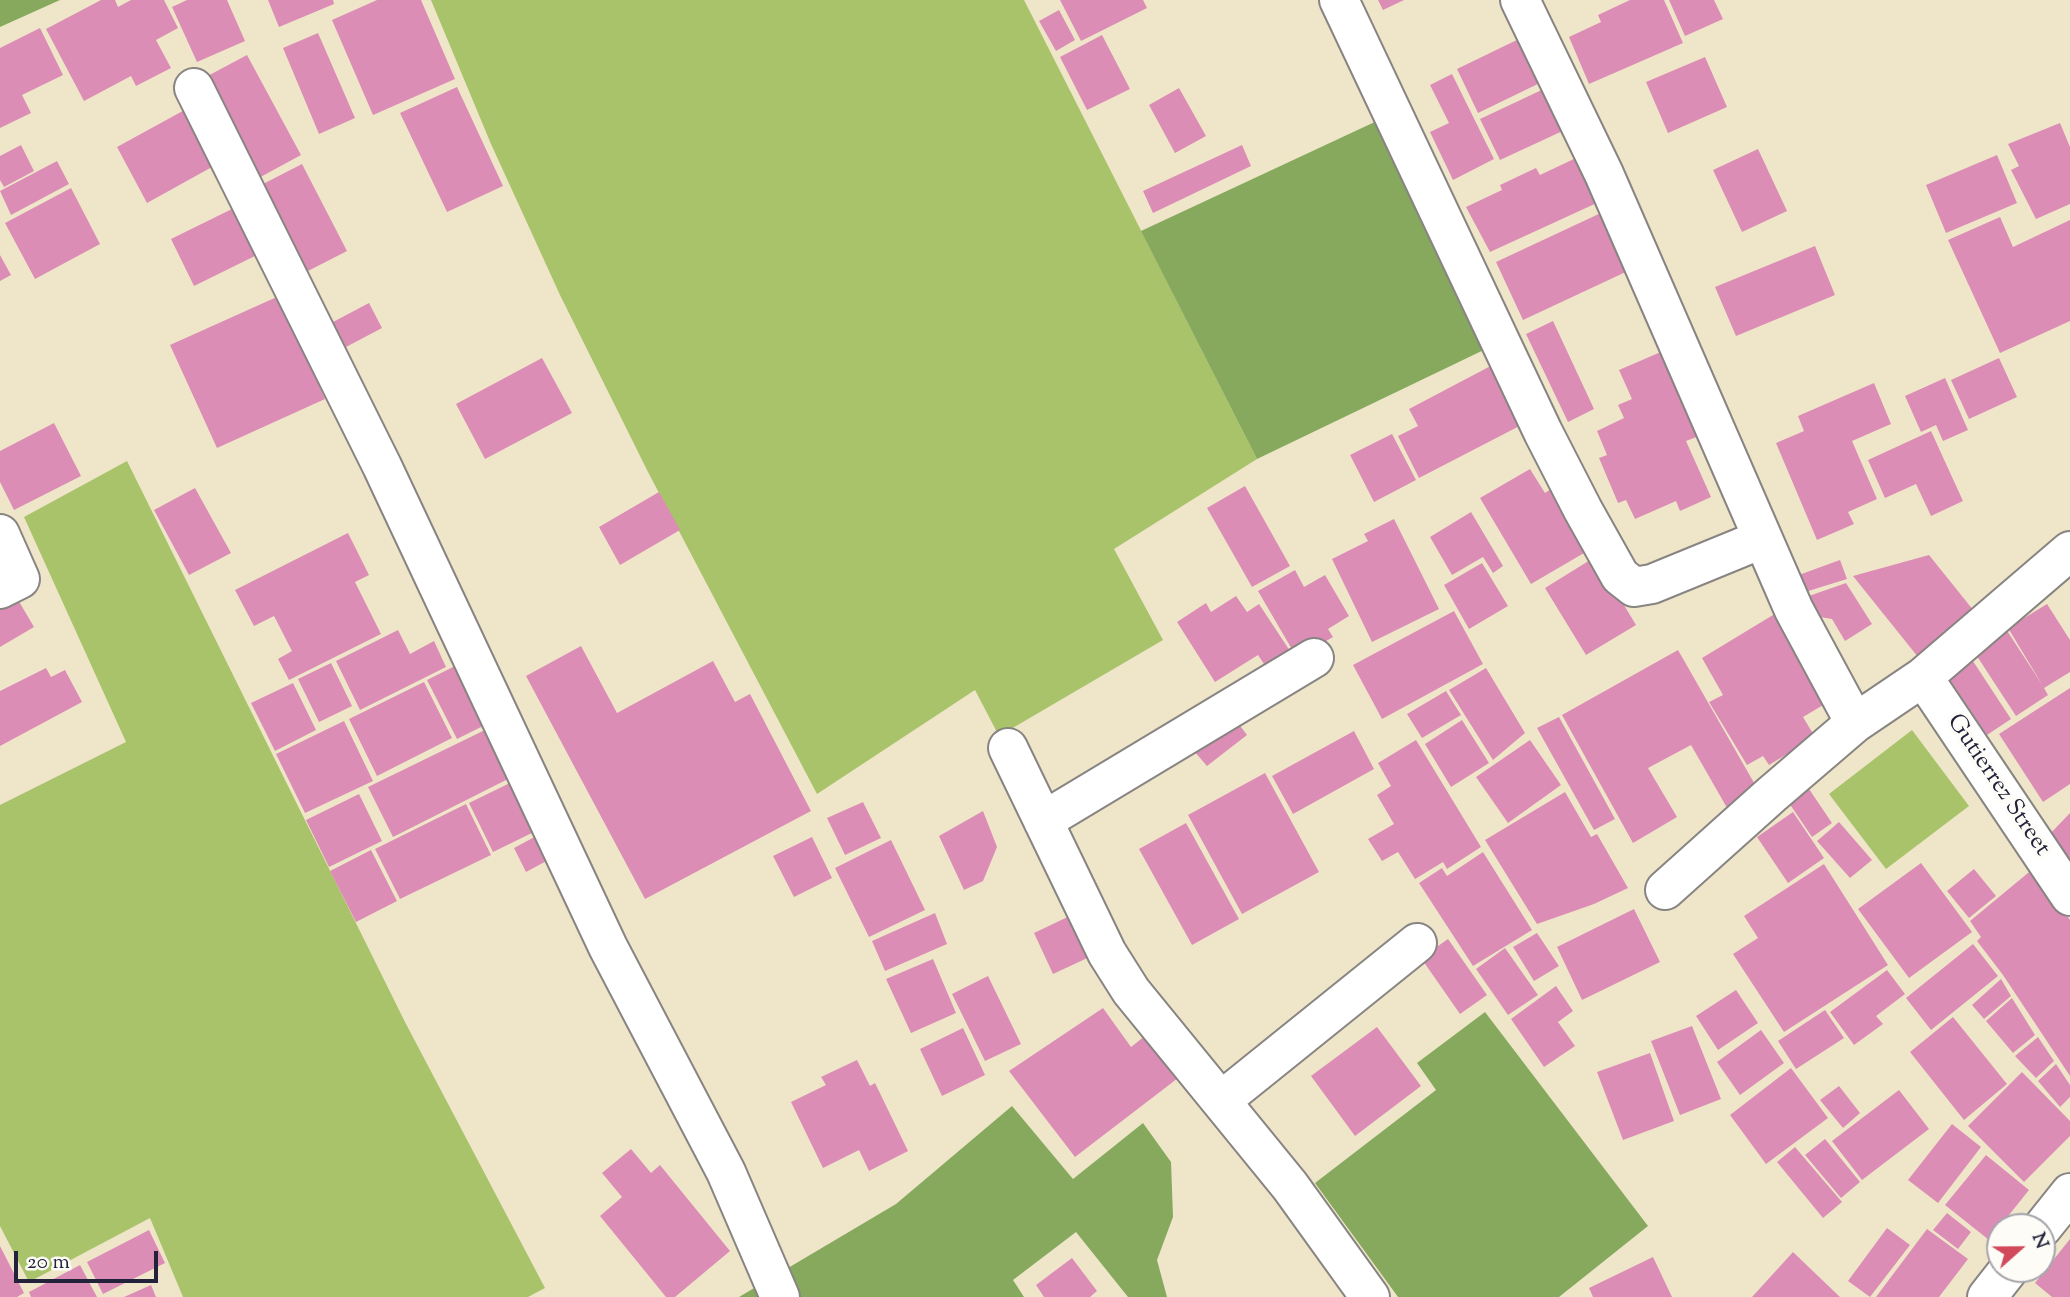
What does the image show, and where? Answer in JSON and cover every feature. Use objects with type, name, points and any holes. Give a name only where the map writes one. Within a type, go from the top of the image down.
[{"type":"street","points":[[1339,0],[1543,432],[1620,576],[1634,587],[1652,584],[1762,540]]},
{"type":"street","points":[[1520,0],[1604,174],[1697,382],[1794,610],[1855,723]]},
{"type":"street","points":[[194,88],[382,466],[608,947],[726,1172],[780,1297]]},
{"type":"street","points":[[0,534],[20,579],[0,589]]},
{"type":"street","points":[[1665,890],[1855,723],[1923,677],[2070,551]]},
{"type":"street","points":[[1043,821],[1314,658]]},
{"type":"street","name":"Gutierrez Street","points":[[1923,677],[2070,896]]},
{"type":"street","points":[[1008,748],[1107,953],[1130,991],[1290,1186],[1370,1297]]},
{"type":"street","points":[[1222,1100],[1417,943]]},
{"type":"street","points":[[2054,1213],[2070,1193]]},
{"type":"street","points":[[1987,1297],[1998,1283]]},
{"type":"green space","points":[[0,0],[60,0],[0,27]]},
{"type":"green space","points":[[431,0],[1024,0],[1257,459],[1114,549],[1163,640],[999,736],[975,690],[817,794],[648,472],[560,295],[491,144]]},
{"type":"green space","points":[[1379,120],[1490,347],[1257,459],[1141,231]]},
{"type":"green space","points":[[127,461],[405,1022],[545,1288],[528,1297],[183,1297],[150,1218],[29,1282],[0,1226],[0,805],[126,742],[24,517]]},
{"type":"green space","points":[[1912,730],[1969,806],[1886,869],[1829,794]]},
{"type":"green space","points":[[1485,1012],[1648,1226],[1559,1297],[1398,1297],[1315,1183],[1436,1090],[1417,1063]]},
{"type":"green space","points":[[1012,1106],[1073,1179],[1143,1123],[1171,1162],[1173,1217],[1157,1260],[1167,1297],[1128,1297],[1076,1232],[1013,1280],[1024,1297],[739,1297],[896,1204]]},
{"type":"building","points":[[101,0],[115,0],[118,7],[131,0],[164,0],[178,28],[156,40],[171,68],[136,86],[131,76],[84,101],[46,29]]},
{"type":"building","points":[[187,0],[227,0],[245,41],[197,62],[172,7]]},
{"type":"building","points":[[268,0],[333,0],[334,4],[279,27]]},
{"type":"building","points":[[377,0],[421,0],[455,79],[373,115],[332,20]]},
{"type":"building","points":[[1060,0],[1143,0],[1147,8],[1081,41]]},
{"type":"building","points":[[1378,0],[1404,0],[1383,10]]},
{"type":"building","points":[[1630,0],[1664,0],[1683,43],[1589,84],[1569,37],[1601,22],[1598,15]]},
{"type":"building","points":[[1669,0],[1714,0],[1723,19],[1685,36]]},
{"type":"building","points":[[1059,10],[1075,40],[1056,51],[1039,21]]},
{"type":"building","points":[[40,28],[63,75],[22,95],[31,113],[0,128],[0,48]]},
{"type":"building","points":[[318,33],[355,118],[319,134],[283,48]]},
{"type":"building","points":[[1102,35],[1130,89],[1087,110],[1060,57]]},
{"type":"building","points":[[1523,37],[1544,81],[1478,113],[1457,69]]},
{"type":"building","points":[[247,55],[301,155],[255,180],[202,79]]},
{"type":"building","points":[[1705,57],[1727,107],[1668,133],[1646,82]]},
{"type":"building","points":[[1452,74],[1494,159],[1453,180],[1430,132],[1449,123],[1430,85]]},
{"type":"building","points":[[457,87],[503,186],[447,212],[400,113]]},
{"type":"building","points":[[1548,87],[1567,129],[1500,160],[1480,119]]},
{"type":"building","points":[[1179,88],[1206,136],[1175,153],[1149,105]]},
{"type":"building","points":[[190,107],[221,162],[147,203],[117,147]]},
{"type":"building","points":[[2060,123],[2070,147],[2070,204],[2036,219],[2011,170],[2019,166],[2008,144]]},
{"type":"building","points":[[21,145],[34,171],[4,187],[0,180],[0,156]]},
{"type":"building","points":[[1242,145],[1251,166],[1153,213],[1143,191]]},
{"type":"building","points":[[1758,149],[1787,211],[1742,232],[1713,170]]},
{"type":"building","points":[[1997,155],[2017,203],[1946,233],[1926,185]]},
{"type":"building","points":[[1578,157],[1599,202],[1490,252],[1466,207],[1502,190],[1500,185],[1536,168],[1540,175]]},
{"type":"building","points":[[57,161],[69,184],[11,215],[0,191]]},
{"type":"building","points":[[302,164],[347,251],[308,271],[263,184]]},
{"type":"building","points":[[71,188],[100,244],[35,279],[5,223]]},
{"type":"building","points":[[240,205],[263,252],[194,286],[171,239]]},
{"type":"building","points":[[1603,212],[1630,270],[1523,320],[1496,262]]},
{"type":"building","points":[[2000,217],[2013,247],[2070,220],[2070,321],[2000,353],[1948,240]]},
{"type":"building","points":[[1815,246],[1835,295],[1736,336],[1715,287]]},
{"type":"building","points":[[0,255],[11,275],[0,281]]},
{"type":"building","points":[[279,296],[325,399],[217,448],[170,345]]},
{"type":"building","points":[[369,303],[382,328],[346,347],[333,322]]},
{"type":"building","points":[[1553,321],[1594,409],[1568,422],[1526,334]]},
{"type":"building","points":[[1670,348],[1699,436],[1686,441],[1711,497],[1680,511],[1676,501],[1635,519],[1626,500],[1618,503],[1599,458],[1607,455],[1597,431],[1624,418],[1618,405],[1632,399],[1619,370]]},
{"type":"building","points":[[542,358],[572,413],[485,459],[456,404]]},
{"type":"building","points":[[1999,358],[2017,397],[1969,419],[1951,380]]},
{"type":"building","points":[[1502,360],[1533,419],[1419,478],[1398,436],[1418,426],[1409,409]]},
{"type":"building","points":[[1945,378],[1968,430],[1943,441],[1936,425],[1921,432],[1905,396]]},
{"type":"building","points":[[1874,383],[1891,424],[1852,441],[1877,499],[1848,512],[1854,524],[1817,540],[1776,443],[1804,431],[1798,416]]},
{"type":"building","points":[[54,423],[81,476],[14,510],[0,482],[0,451]]},
{"type":"building","points":[[1931,431],[1963,501],[1931,516],[1916,484],[1885,498],[1868,460]]},
{"type":"building","points":[[1392,434],[1416,480],[1374,502],[1350,455]]},
{"type":"building","points":[[1530,469],[1545,493],[1559,484],[1596,546],[1531,584],[1480,498]]},
{"type":"building","points":[[1245,486],[1290,566],[1252,587],[1207,508]]},
{"type":"building","points":[[195,488],[231,553],[189,575],[154,510]]},
{"type":"building","points":[[659,492],[680,530],[620,565],[599,527]]},
{"type":"building","points":[[1471,512],[1503,566],[1493,573],[1483,557],[1452,575],[1430,537]]},
{"type":"building","points":[[1394,519],[1439,609],[1372,642],[1332,559],[1368,541],[1364,534]]},
{"type":"building","points":[[348,533],[369,575],[355,582],[381,634],[289,680],[278,659],[292,651],[274,616],[254,626],[235,590]]},
{"type":"building","points":[[1929,555],[1974,611],[1918,657],[1853,576]]},
{"type":"building","points":[[1595,557],[1636,625],[1586,655],[1545,588]]},
{"type":"building","points":[[1840,560],[1847,579],[1802,593],[1796,576]]},
{"type":"building","points":[[1482,563],[1508,606],[1469,629],[1444,585]]},
{"type":"building","points":[[1295,570],[1304,587],[1325,575],[1349,616],[1328,629],[1333,637],[1297,658],[1258,591]]},
{"type":"building","points":[[1846,583],[1872,624],[1845,641],[1832,619],[1813,616],[1806,597]]},
{"type":"building","points":[[14,593],[34,627],[0,647],[0,601]]},
{"type":"building","points":[[1236,596],[1247,612],[1259,604],[1292,654],[1268,670],[1258,655],[1215,682],[1177,622],[1206,603],[1211,612]]},
{"type":"building","points":[[2047,604],[2070,640],[2070,672],[2044,688],[2048,695],[2016,716],[1971,647],[2004,626],[2043,686],[2008,628]]},
{"type":"building","points":[[1454,611],[1483,664],[1382,719],[1353,665]]},
{"type":"building","points":[[1778,612],[1830,701],[1803,717],[1815,737],[1769,765],[1763,756],[1747,765],[1709,702],[1723,695],[1702,658]]},
{"type":"building","points":[[398,630],[410,654],[434,641],[446,667],[360,710],[336,661]]},
{"type":"building","points":[[581,646],[617,713],[713,661],[735,702],[750,694],[811,811],[645,899],[526,676]]},
{"type":"building","points":[[1678,650],[1761,795],[1730,813],[1691,745],[1648,768],[1677,817],[1633,843],[1562,715]]},
{"type":"building","points":[[1967,652],[2011,719],[1987,735],[1946,674]]},
{"type":"building","points":[[331,663],[352,706],[319,722],[298,679]]},
{"type":"building","points":[[455,666],[485,725],[457,739],[427,680]]},
{"type":"building","points":[[46,668],[51,677],[65,670],[82,702],[0,746],[0,691]]},
{"type":"building","points":[[1486,668],[1525,733],[1493,760],[1449,690]]},
{"type":"building","points":[[424,682],[452,738],[377,776],[349,719]]},
{"type":"building","points":[[293,683],[316,730],[275,751],[251,703]]},
{"type":"building","points":[[2070,688],[2070,784],[2043,802],[1999,734]]},
{"type":"building","points":[[1446,691],[1461,715],[1422,738],[1407,714]]},
{"type":"building","points":[[1559,717],[1615,819],[1594,830],[1537,728]]},
{"type":"building","points":[[1235,719],[1247,735],[1207,766],[1194,751]]},
{"type":"building","points":[[1462,720],[1489,763],[1451,787],[1425,744]]},
{"type":"building","points":[[344,721],[373,781],[305,813],[276,754]]},
{"type":"building","points":[[489,728],[514,776],[393,837],[368,787]]},
{"type":"building","points":[[1354,731],[1374,769],[1293,814],[1272,776]]},
{"type":"building","points":[[1416,740],[1481,847],[1447,869],[1443,862],[1415,879],[1398,852],[1382,861],[1368,839],[1394,824],[1377,795],[1391,786],[1378,763]]},
{"type":"building","points":[[1530,740],[1561,785],[1508,823],[1476,777]]},
{"type":"building","points":[[1265,773],[1319,872],[1242,914],[1188,815]]},
{"type":"building","points":[[514,781],[538,830],[493,852],[469,803]]},
{"type":"building","points":[[1807,786],[1832,823],[1812,837],[1787,800]]},
{"type":"building","points":[[1565,792],[1591,837],[1597,834],[1628,888],[1594,904],[1537,924],[1485,840]]},
{"type":"building","points":[[359,794],[382,841],[329,867],[306,820]]},
{"type":"building","points":[[863,802],[881,838],[845,855],[827,818]]},
{"type":"building","points":[[466,804],[491,855],[400,899],[375,849]]},
{"type":"building","points":[[983,811],[997,847],[983,881],[964,890],[939,836]]},
{"type":"building","points":[[1793,812],[1824,858],[1788,883],[1757,837]]},
{"type":"building","points":[[2070,813],[2070,874],[2046,838]]},
{"type":"building","points":[[1839,822],[1872,860],[1850,878],[1817,841]]},
{"type":"building","points":[[1186,823],[1239,919],[1192,945],[1139,849]]},
{"type":"building","points":[[540,834],[552,858],[526,872],[514,848]]},
{"type":"building","points":[[812,837],[832,878],[794,897],[773,856]]},
{"type":"building","points":[[891,840],[925,910],[869,937],[835,868]]},
{"type":"building","points":[[371,850],[397,901],[356,922],[330,871]]},
{"type":"building","points":[[1483,852],[1532,930],[1473,966],[1419,883],[1442,868],[1447,876]]},
{"type":"building","points":[[1921,863],[1972,932],[1909,978],[1858,909]]},
{"type":"building","points":[[1824,864],[1888,965],[1784,1032],[1733,954],[1758,938],[1744,916]]},
{"type":"building","points":[[2034,868],[2070,920],[2070,1076],[2003,975],[1977,941],[1981,937],[1970,921]]},
{"type":"building","points":[[1974,869],[1996,896],[1969,918],[1947,891]]},
{"type":"building","points":[[1634,909],[1660,962],[1582,1000],[1557,947]]},
{"type":"building","points":[[935,913],[947,944],[885,971],[872,941]]},
{"type":"building","points":[[1076,913],[1096,954],[1053,974],[1034,933]]},
{"type":"building","points":[[1537,933],[1559,966],[1534,981],[1513,947]]},
{"type":"building","points":[[1448,939],[1487,995],[1460,1014],[1421,958]]},
{"type":"building","points":[[1973,944],[1998,976],[1931,1030],[1906,998]]},
{"type":"building","points":[[1505,948],[1538,995],[1508,1015],[1476,969]]},
{"type":"building","points":[[933,959],[956,1013],[911,1033],[886,979]]},
{"type":"building","points":[[1887,970],[1905,994],[1876,1016],[1883,1024],[1854,1045],[1830,1012]]},
{"type":"building","points":[[988,976],[1021,1044],[985,1061],[952,994]]},
{"type":"building","points":[[2001,979],[2011,996],[1984,1019],[1972,1005]]},
{"type":"building","points":[[1556,986],[1573,1011],[1558,1022],[1575,1046],[1544,1067],[1511,1019]]},
{"type":"building","points":[[1736,990],[1758,1023],[1718,1050],[1696,1016]]},
{"type":"building","points":[[2012,998],[2035,1035],[2013,1053],[1986,1021]]},
{"type":"building","points":[[1103,1008],[1131,1047],[1150,1032],[1182,1075],[1075,1157],[1009,1071]]},
{"type":"building","points":[[1825,1010],[1844,1038],[1796,1069],[1778,1041]]},
{"type":"building","points":[[1953,1017],[2007,1084],[1964,1120],[1910,1052]]},
{"type":"building","points":[[1692,1026],[1721,1099],[1680,1115],[1651,1041]]},
{"type":"building","points":[[1377,1027],[1421,1086],[1355,1136],[1311,1076]]},
{"type":"building","points":[[963,1028],[985,1075],[942,1096],[920,1049]]},
{"type":"building","points":[[1761,1030],[1784,1063],[1740,1095],[1717,1062]]},
{"type":"building","points":[[2038,1037],[2054,1061],[2036,1078],[2015,1056]]},
{"type":"building","points":[[1650,1053],[1674,1121],[1623,1140],[1597,1072]]},
{"type":"building","points":[[857,1060],[870,1086],[875,1083],[908,1151],[869,1171],[859,1150],[823,1168],[791,1102],[826,1085],[821,1077]]},
{"type":"building","points":[[2056,1064],[2070,1085],[2070,1097],[2060,1107],[2038,1081]]},
{"type":"building","points":[[1791,1068],[1828,1118],[1766,1164],[1730,1115]]},
{"type":"building","points":[[2022,1072],[2070,1121],[2070,1136],[2024,1182],[1968,1126]]},
{"type":"building","points":[[1839,1086],[1860,1113],[1843,1128],[1820,1100]]},
{"type":"building","points":[[1899,1090],[1929,1129],[1862,1180],[1832,1141]]},
{"type":"building","points":[[1952,1124],[1981,1147],[1938,1203],[1908,1180]]},
{"type":"building","points":[[1825,1139],[1860,1182],[1841,1198],[1805,1155]]},
{"type":"building","points":[[1795,1147],[1842,1202],[1823,1218],[1777,1162]]},
{"type":"building","points":[[631,1149],[651,1173],[660,1165],[730,1251],[675,1297],[666,1297],[600,1216],[622,1197],[602,1173]]},
{"type":"building","points":[[1986,1155],[2029,1190],[2011,1213],[1986,1213],[1986,1238],[1945,1205]]},
{"type":"building","points":[[1947,1213],[1971,1232],[1958,1249],[1933,1230]]},
{"type":"building","points":[[1887,1228],[1910,1245],[1870,1297],[1848,1281]]},
{"type":"building","points":[[1927,1229],[1968,1259],[1939,1297],[1876,1297]]},
{"type":"building","points":[[149,1230],[165,1263],[103,1294],[87,1262]]},
{"type":"building","points":[[2070,1239],[2070,1297],[2052,1297],[2035,1283],[2056,1283],[2056,1257]]},
{"type":"building","points":[[0,1246],[24,1293],[17,1297],[0,1297]]},
{"type":"building","points":[[1793,1252],[1840,1297],[1752,1297]]},
{"type":"building","points":[[1653,1257],[1672,1297],[1593,1297],[1589,1288]]},
{"type":"building","points":[[1072,1258],[1097,1291],[1090,1297],[1044,1297],[1036,1285]]},
{"type":"building","points":[[80,1265],[97,1297],[31,1297],[29,1292]]},
{"type":"building","points":[[151,1285],[156,1297],[124,1297]]}]
